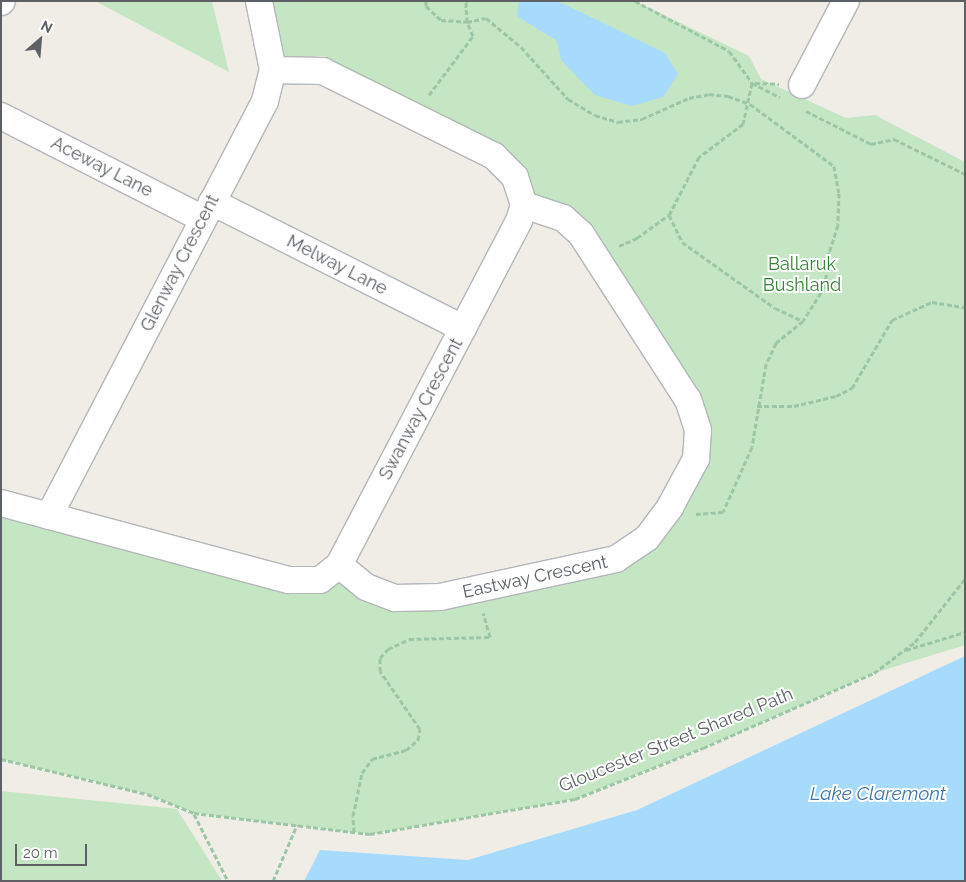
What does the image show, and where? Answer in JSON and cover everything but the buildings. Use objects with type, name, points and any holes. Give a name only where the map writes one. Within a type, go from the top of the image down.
[{"type":"street","name":"Glenway Crescent","points":[[49,516],[265,101],[273,70],[259,1]]},
{"type":"street","points":[[797,98],[846,1]]},
{"type":"street","points":[[273,70],[323,70],[494,156],[515,177],[524,205]]},
{"type":"street","name":"Aceway Lane","points":[[1,116],[208,210]]},
{"type":"street","name":"Eastway Crescent","points":[[339,565],[366,587],[395,598],[440,597],[616,559],[647,538],[670,507],[696,459],[698,430],[688,400],[594,257],[581,234],[563,218],[524,205]]},
{"type":"street","name":"Swanway Crescent","points":[[1,503],[289,580],[320,580],[339,565],[519,221],[524,205]]},
{"type":"street","name":"Melway Lane","points":[[208,210],[463,328]]},
{"type":"path","points":[[426,1],[426,6],[441,20],[467,22],[486,18],[521,47],[568,99],[595,115],[618,122],[642,118],[689,98],[709,94],[750,104],[834,166],[839,193],[838,225],[829,252],[825,286],[803,321],[776,343],[766,364],[757,406],[752,447],[723,512]]},
{"type":"path","points":[[426,99],[473,36],[467,22],[466,1]]},
{"type":"path","points":[[636,1],[729,51],[752,83],[797,98],[871,144],[894,139],[965,174]]},
{"type":"path","points":[[594,257],[637,238],[669,215],[699,157],[743,124],[750,104],[752,83]]},
{"type":"path","points":[[669,215],[682,242],[775,308],[803,321]]},
{"type":"path","points":[[757,406],[794,406],[836,396],[852,388],[892,320],[932,302],[965,307]]},
{"type":"path","name":"Gloucester Street Shared Path","points":[[1,759],[147,794],[194,813],[370,834],[575,798],[703,748],[874,673],[915,642],[965,579]]},
{"type":"path","points":[[904,650],[965,632]]},
{"type":"path","points":[[354,832],[353,816],[362,773],[372,759],[406,750],[418,740],[420,729],[380,671],[380,658],[388,648],[409,639],[490,636]]},
{"type":"path","points":[[194,813],[228,881]]},
{"type":"path","points":[[273,881],[298,825]]},
{"type":"green space","points":[[95,1],[212,1],[229,72]]},
{"type":"green space","name":"Ballaruk Bushland","points":[[271,1],[635,1],[749,56],[761,79],[846,118],[875,115],[965,162],[965,645],[874,673],[703,748],[575,799],[370,834],[194,813],[147,794],[1,759],[1,503],[289,580],[339,565],[395,598],[647,538],[698,430],[576,229],[534,209],[532,186],[522,165],[498,146],[324,56],[281,56]]},
{"type":"green space","points":[[1,791],[177,809],[222,881],[1,881]]},
{"type":"water","points":[[519,1],[556,1],[570,7],[665,53],[678,74],[663,97],[632,106],[595,95],[561,60],[557,41],[517,16]]},
{"type":"water","name":"Lake Claremont","points":[[965,656],[965,881],[304,881],[320,850],[468,860],[637,810]]}]
